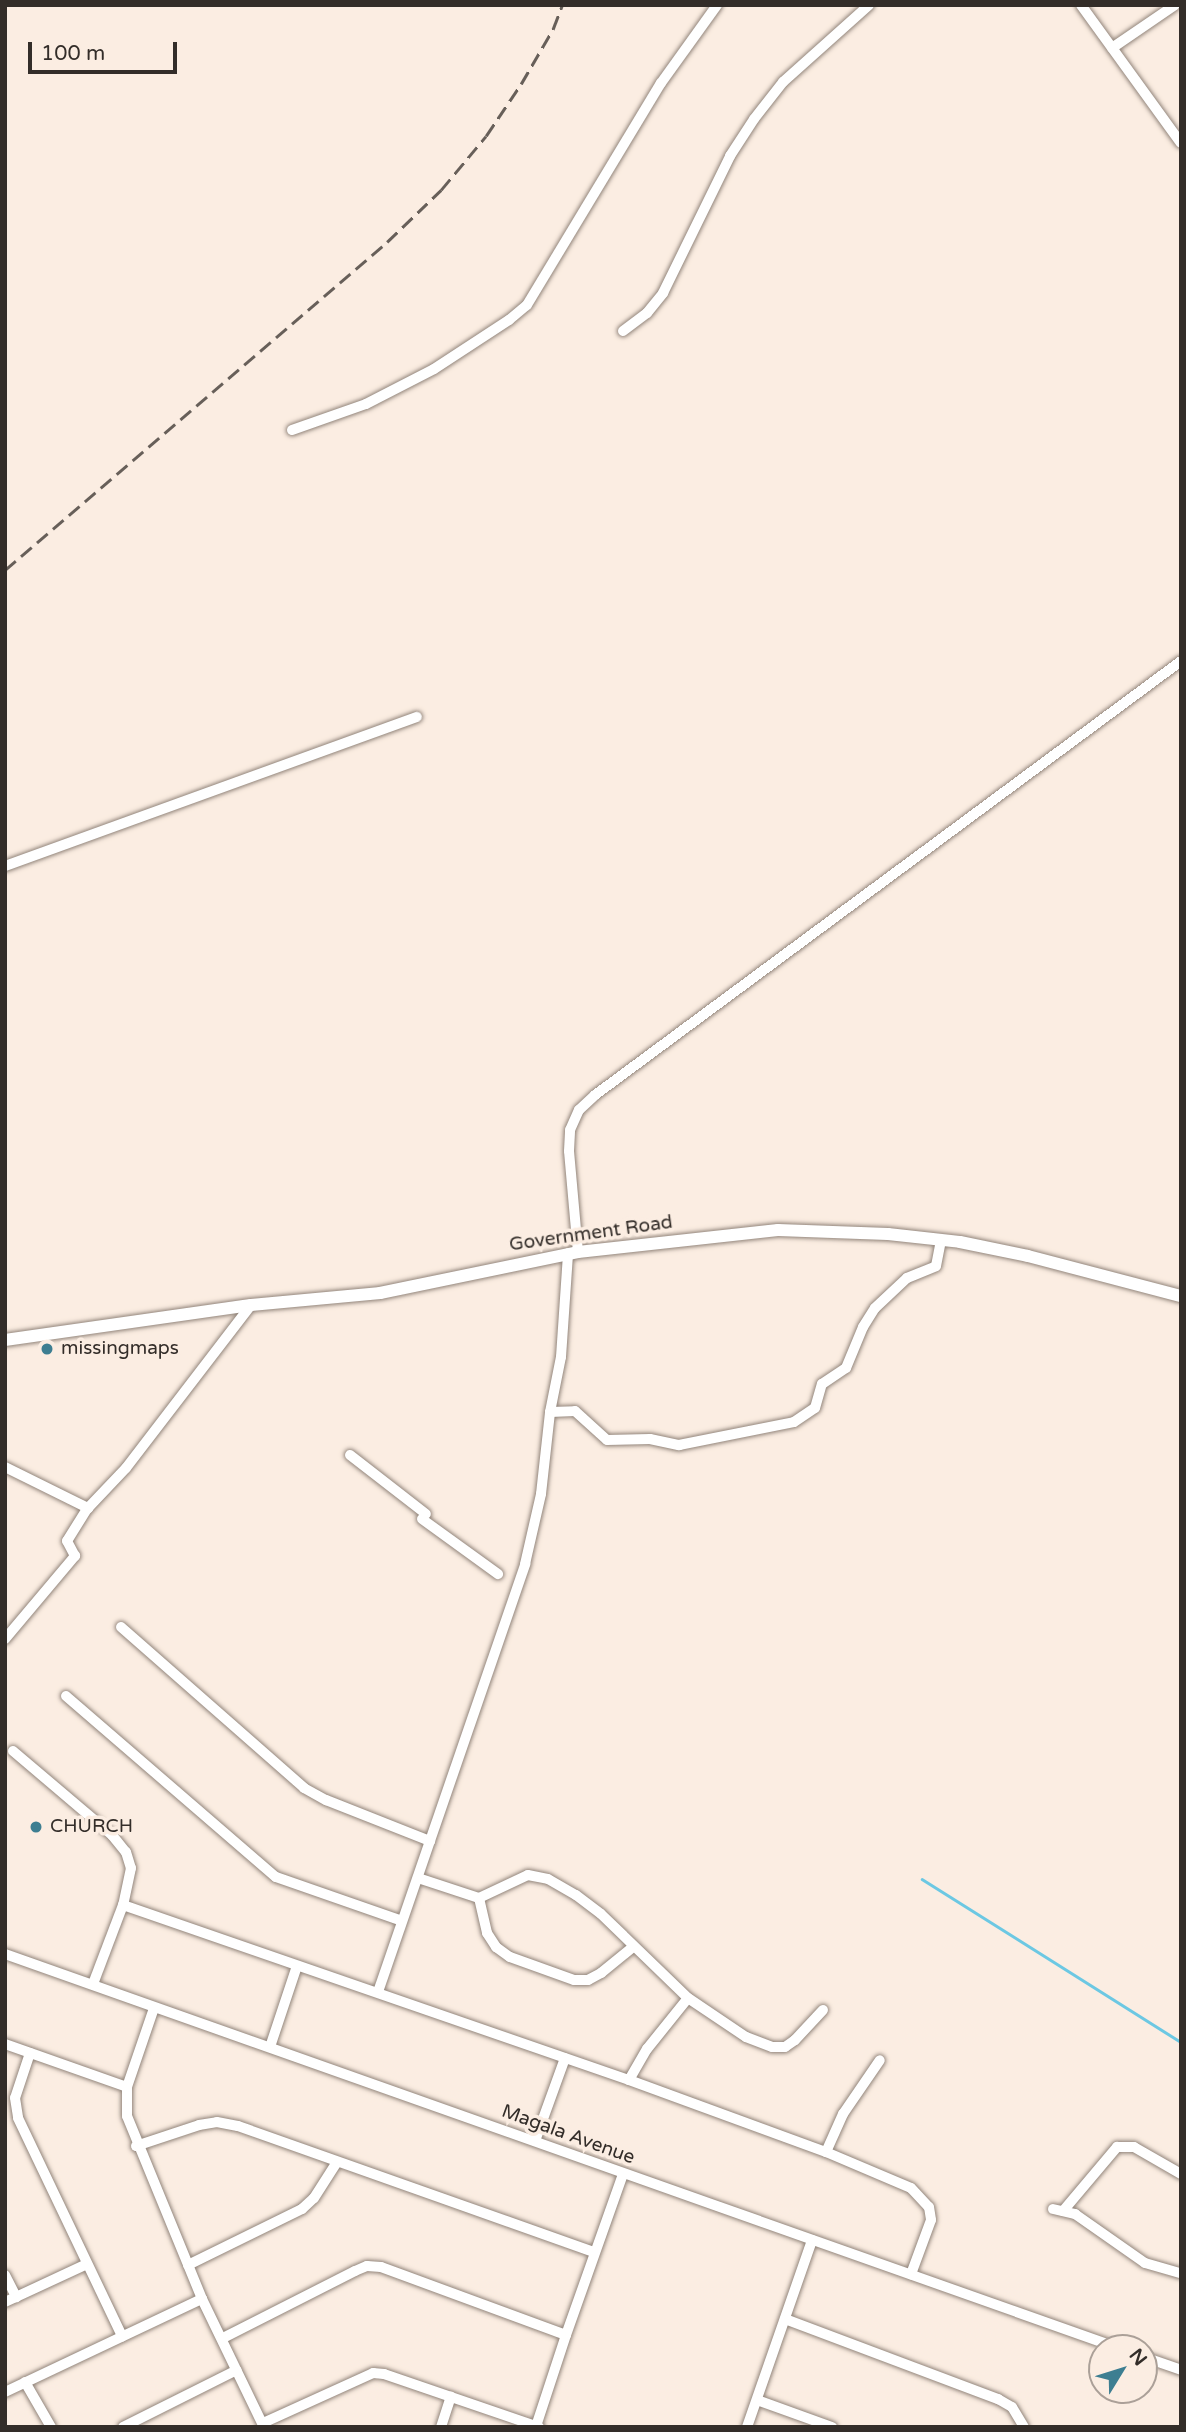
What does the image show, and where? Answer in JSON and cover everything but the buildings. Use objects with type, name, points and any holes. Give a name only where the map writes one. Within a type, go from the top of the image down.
[{"type":"street","points":[[292,430],[366,404],[435,369],[527,305],[661,83],[718,5]]},
{"type":"street","points":[[623,331],[647,313],[663,293],[730,156],[754,119],[783,82],[869,5]]},
{"type":"street","points":[[1081,5],[1181,143]]},
{"type":"street","points":[[1112,48],[1175,5]]},
{"type":"street","points":[[378,1992],[525,1564],[541,1494],[573,1253],[569,1130],[579,1110],[595,1095],[1181,661]]},
{"type":"street","points":[[5,866],[417,717]]},
{"type":"street","name":"Government Road","points":[[5,1340],[251,1305],[380,1293],[573,1253],[778,1230],[940,1240],[1028,1256],[1181,1296]]},
{"type":"street","points":[[550,1412],[575,1411],[607,1440],[650,1439],[679,1445],[794,1422],[815,1408],[822,1384],[846,1368],[863,1327],[875,1308],[907,1278],[936,1266],[940,1240]]},
{"type":"street","points":[[5,1639],[75,1556],[67,1541],[88,1508],[126,1468],[251,1305]]},
{"type":"street","points":[[350,1455],[498,1574]]},
{"type":"street","points":[[5,1467],[88,1508]]},
{"type":"street","points":[[121,1627],[304,1788],[326,1800],[430,1841]]},
{"type":"street","points":[[66,1696],[276,1877],[402,1921]]},
{"type":"street","points":[[13,1751],[112,1835],[126,1852],[131,1868],[123,1905],[93,1984]]},
{"type":"street","points":[[418,1878],[479,1898],[528,1875],[548,1879],[593,1908],[688,1998],[746,2037],[772,2047],[785,2047],[823,2010]]},
{"type":"street","points":[[479,1898],[487,1933],[496,1947],[510,1957],[574,1980],[588,1980],[601,1973],[633,1947]]},
{"type":"street","points":[[123,1905],[565,2057],[826,2152],[911,2188],[929,2207],[931,2220],[911,2274]]},
{"type":"street","name":"Magala Avenue","points":[[5,1954],[1088,2337]]},
{"type":"street","points":[[270,2047],[297,1966]]},
{"type":"street","points":[[629,2080],[647,2049],[688,1998]]},
{"type":"street","points":[[154,2008],[127,2087],[127,2116],[136,2146],[202,2299],[264,2425],[373,2373],[538,2426],[565,2335],[623,2174]]},
{"type":"street","points":[[5,2044],[127,2087]]},
{"type":"street","points":[[30,2053],[15,2098],[18,2118],[122,2336]]},
{"type":"street","points":[[535,2141],[565,2057]]},
{"type":"street","points":[[826,2152],[847,2106],[880,2060]]},
{"type":"street","points":[[136,2146],[199,2125],[217,2122],[237,2126],[594,2252]]},
{"type":"street","points":[[1063,2211],[1117,2147],[1134,2147],[1181,2174]]},
{"type":"street","points":[[188,2265],[302,2209],[314,2198],[337,2162]]},
{"type":"street","points":[[1052,2209],[1074,2214],[1145,2263],[1181,2273]]},
{"type":"street","points":[[747,2427],[812,2240]]},
{"type":"street","points":[[5,2302],[87,2264]]},
{"type":"street","points":[[223,2338],[367,2266],[381,2267],[565,2335]]},
{"type":"street","points":[[5,2275],[16,2297]]},
{"type":"street","points":[[5,2392],[202,2299]]},
{"type":"street","points":[[785,2319],[998,2399],[1012,2407],[1024,2427]]},
{"type":"street","points":[[1158,2362],[1181,2371]]},
{"type":"street","points":[[123,2427],[237,2370]]},
{"type":"street","points":[[25,2382],[51,2427]]},
{"type":"street","points":[[441,2427],[451,2396]]},
{"type":"street","points":[[757,2400],[832,2427]]},
{"type":"waterway","points":[[922,1879],[1181,2042]]},
{"type":"railway","points":[[5,570],[387,242],[441,190],[486,136],[521,84],[553,29],[562,5]]},
{"type":"place","name":"missingmaps","points":[[47,1349]]},
{"type":"place","name":"CHURCH","points":[[36,1827]]}]
